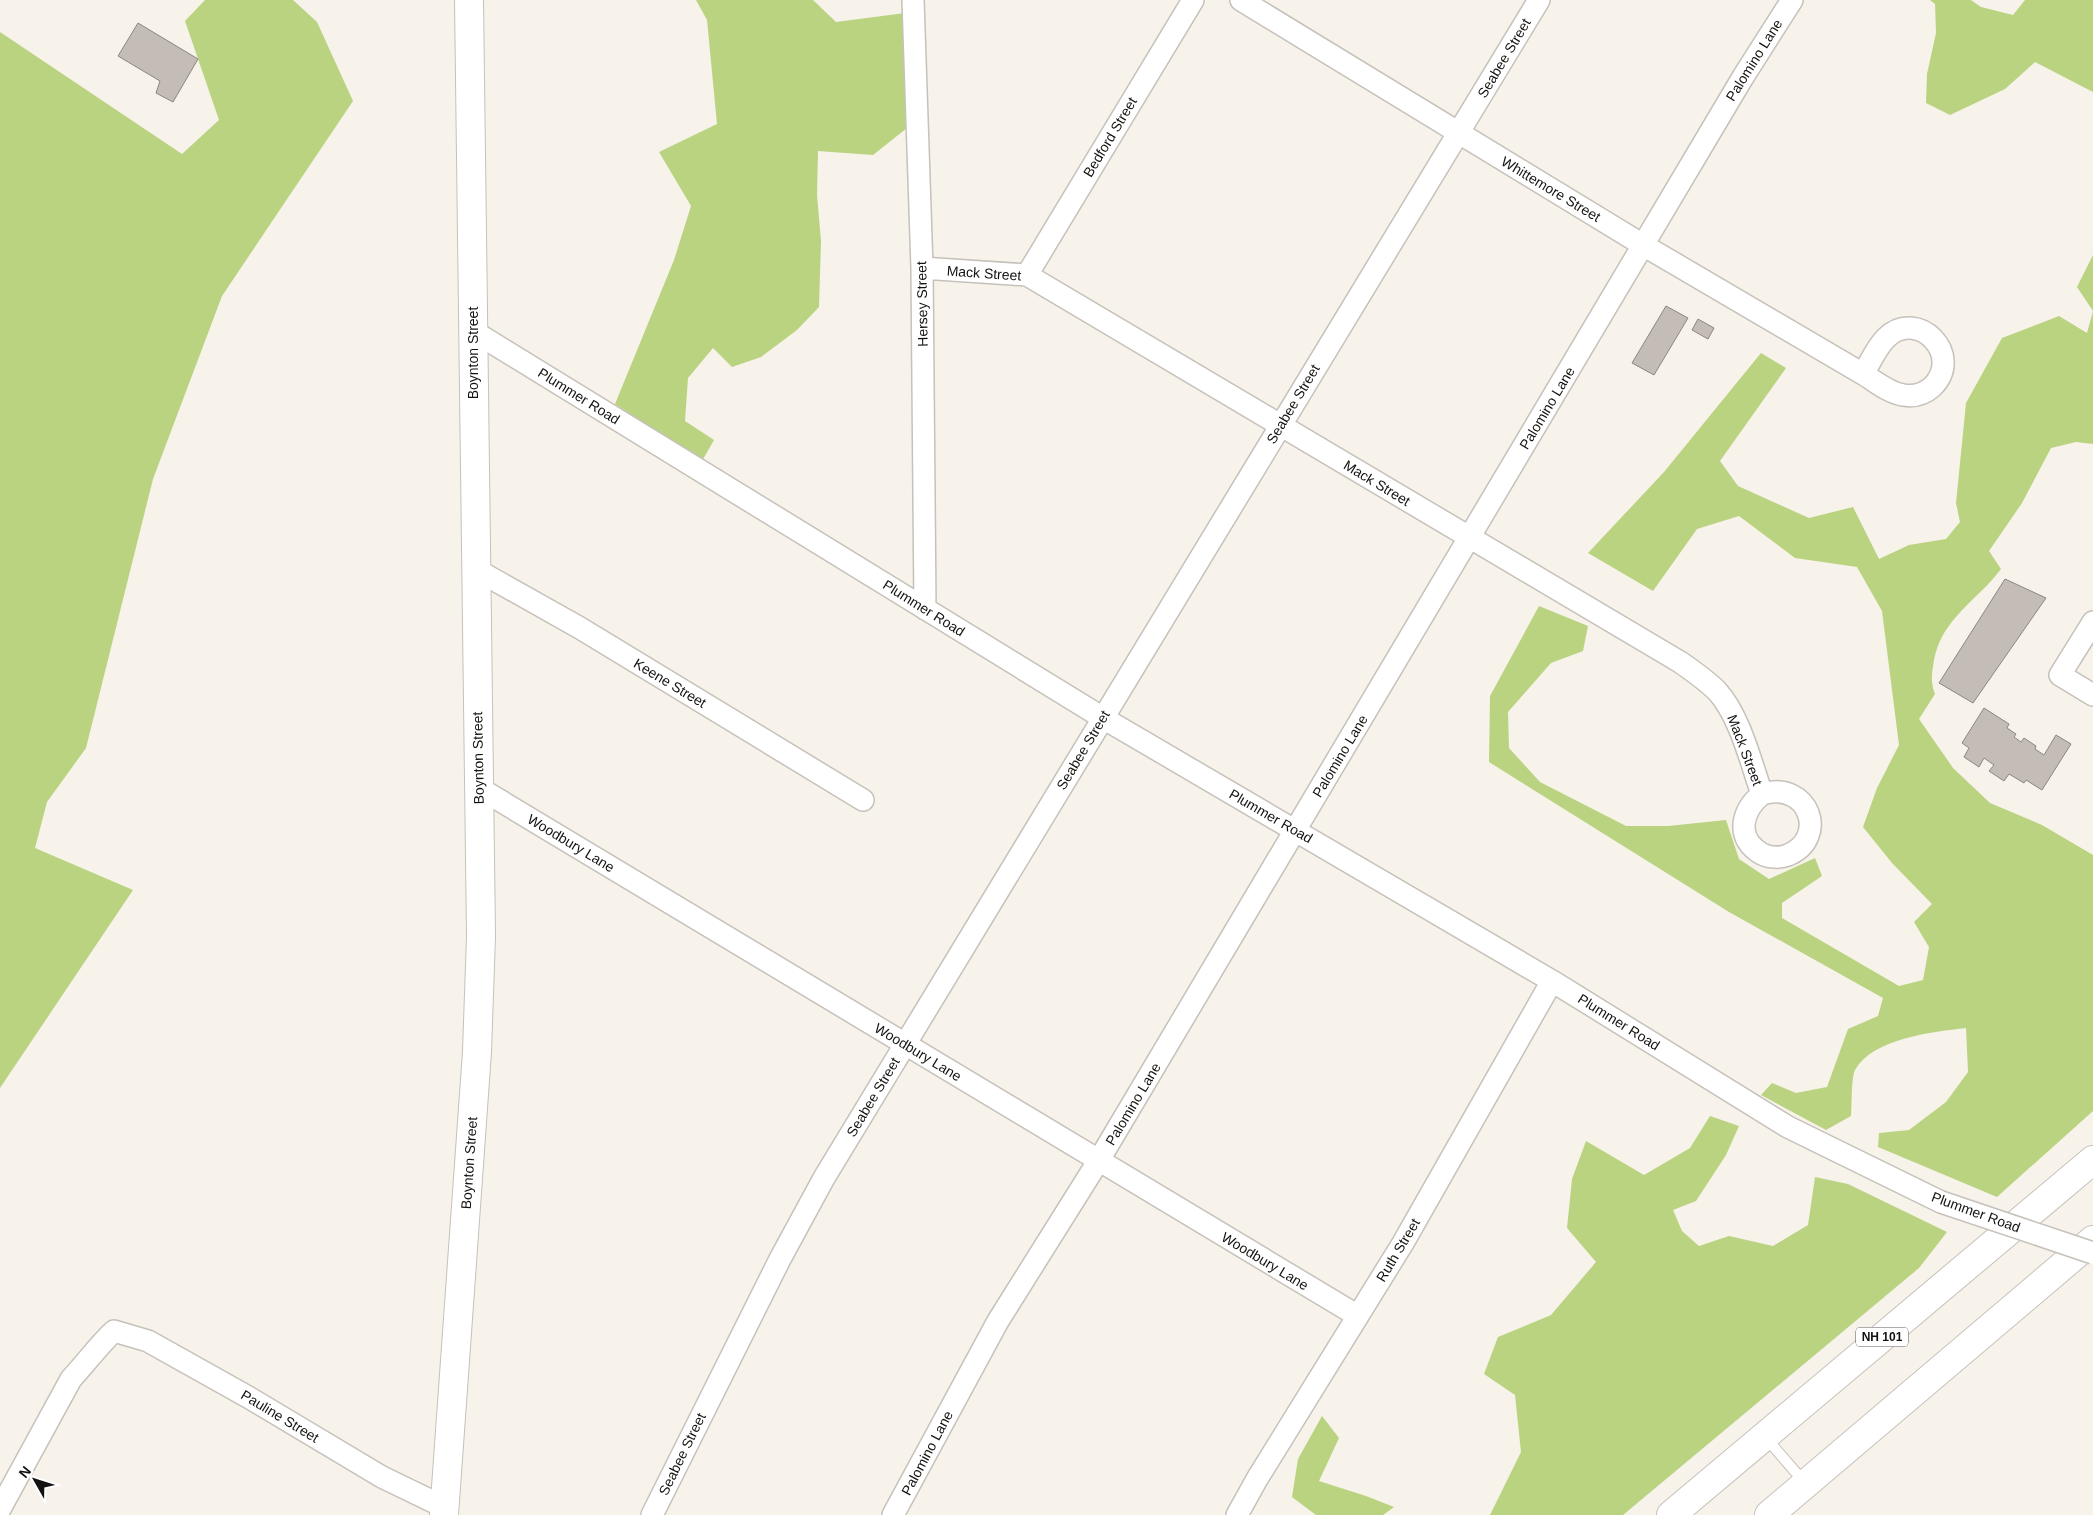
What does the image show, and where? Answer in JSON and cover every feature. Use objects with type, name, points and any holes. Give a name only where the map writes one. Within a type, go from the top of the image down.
[{"type":"main road","name":"Boynton Street","points":[[444,1511],[477,1052],[481,936],[469,0]]},
{"type":"main road","name":"NH 101","points":[[1671,1515],[2093,1160]]},
{"type":"main road","points":[[1769,1515],[2093,1240]]},
{"type":"street","name":"Hersey Street","points":[[913,0],[922,268],[925,609]]},
{"type":"street","name":"Bedford Street","points":[[1026,275],[1192,0]]},
{"type":"street","name":"Whittemore Street","points":[[1242,0],[1644,245],[1863,374]]},
{"type":"street","name":"Seabee Street","points":[[652,1515],[780,1259],[824,1178],[1539,0]]},
{"type":"street","name":"Palomino Lane","points":[[893,1515],[998,1321],[1099,1160],[1743,77],[1792,0]]},
{"type":"street","name":"Mack Street","points":[[922,268],[1026,275],[1701,676],[1718,692],[1730,711],[1762,794]]},
{"type":"street","name":"Plummer Road","points":[[473,331],[1102,718],[1552,981],[1788,1127],[1941,1202],[2093,1253]]},
{"type":"street","name":"Keene Street","points":[[475,570],[580,628],[864,800]]},
{"type":"street","points":[[2093,622],[2060,675],[2093,695]]},
{"type":"street","name":"Woodbury Lane","points":[[479,788],[1358,1316]]},
{"type":"street","name":"Ruth Street","points":[[1237,1515],[1257,1479],[1403,1243],[1552,981]]},
{"type":"street","name":"Pauline Street","points":[[0,1509],[71,1379],[84,1365],[97,1346],[114,1331],[148,1341],[444,1511]]},
{"type":"lane","points":[[1764,1436],[1806,1484]]},
{"type":"green space","points":[[205,0],[293,0],[317,22],[353,101],[222,296],[153,479],[86,748],[47,802],[35,848],[133,890],[0,1088],[0,32],[182,154],[219,120],[185,21]]},
{"type":"green space","points":[[696,0],[813,0],[836,22],[905,13],[907,128],[873,155],[818,151],[817,195],[821,241],[819,307],[797,330],[761,357],[732,367],[713,348],[688,378],[685,421],[714,440],[702,461],[615,404],[674,260],[691,206],[659,152],[717,124],[707,20]]},
{"type":"green space","points":[[1930,0],[1971,0],[1981,7],[2013,15],[2025,0],[2093,0],[2093,92],[2035,62],[2005,89],[1950,115],[1926,103],[1927,74],[1936,33],[1935,4]]},
{"type":"green space","points":[[2093,255],[2093,311],[2077,287]]},
{"type":"green space","points":[[2093,311],[2093,444],[2076,442],[2051,448],[2022,503],[1989,551],[2001,569],[1952,621],[1938,645],[1932,673],[1932,685],[1935,694],[1919,719],[1953,768],[1990,803],[2042,825],[2093,855],[2093,1111],[1997,1197],[1878,1147],[1879,1133],[1909,1130],[1946,1102],[1968,1072],[1966,1028],[1905,1038],[1875,1050],[1855,1070],[1852,1085],[1851,1116],[1826,1130],[1761,1095],[1772,1083],[1796,1093],[1827,1087],[1848,1029],[1878,1016],[1883,998],[1729,912],[1489,762],[1490,696],[1539,606],[1588,626],[1583,651],[1551,663],[1508,712],[1509,748],[1540,782],[1626,826],[1668,826],[1726,820],[1739,859],[1769,879],[1815,858],[1822,876],[1782,903],[1782,918],[1899,986],[1923,980],[1929,947],[1914,922],[1932,904],[1892,863],[1863,827],[1877,788],[1899,745],[1882,611],[1857,567],[1795,558],[1739,516],[1697,529],[1653,591],[1588,553],[1664,472],[1761,353],[1786,368],[1720,461],[1738,486],[1809,518],[1853,507],[1879,559],[1909,545],[1946,539],[1960,522],[1956,503],[1966,403],[2002,338],[2059,316],[2087,333]]},
{"type":"green space","points":[[1710,1116],[1739,1126],[1726,1155],[1696,1201],[1673,1210],[1682,1231],[1699,1246],[1729,1236],[1773,1246],[1808,1225],[1815,1177],[1848,1184],[1947,1232],[1919,1268],[1623,1515],[1490,1515],[1521,1452],[1515,1395],[1484,1374],[1498,1337],[1551,1315],[1596,1262],[1567,1228],[1572,1179],[1586,1141],[1644,1175],[1690,1148]]},
{"type":"green space","points":[[1322,1416],[1339,1438],[1319,1481],[1394,1507],[1383,1515],[1316,1515],[1292,1497],[1298,1459]]},
{"type":"building","points":[[138,23],[198,59],[173,102],[156,93],[160,81],[118,56]]},
{"type":"building","points":[[1666,306],[1688,318],[1654,375],[1632,363]]},
{"type":"building","points":[[1698,319],[1714,328],[1708,339],[1692,330]]},
{"type":"building","points":[[2005,579],[2046,598],[1973,703],[1939,683]]},
{"type":"building","points":[[1984,708],[2009,724],[2007,728],[2016,734],[2014,737],[2021,742],[2024,738],[2036,746],[2035,749],[2044,755],[2056,735],[2071,744],[2042,790],[2026,780],[2024,783],[2009,774],[2004,781],[1989,771],[1994,765],[1984,758],[1979,767],[1964,757],[1969,748],[1962,743]]}]
